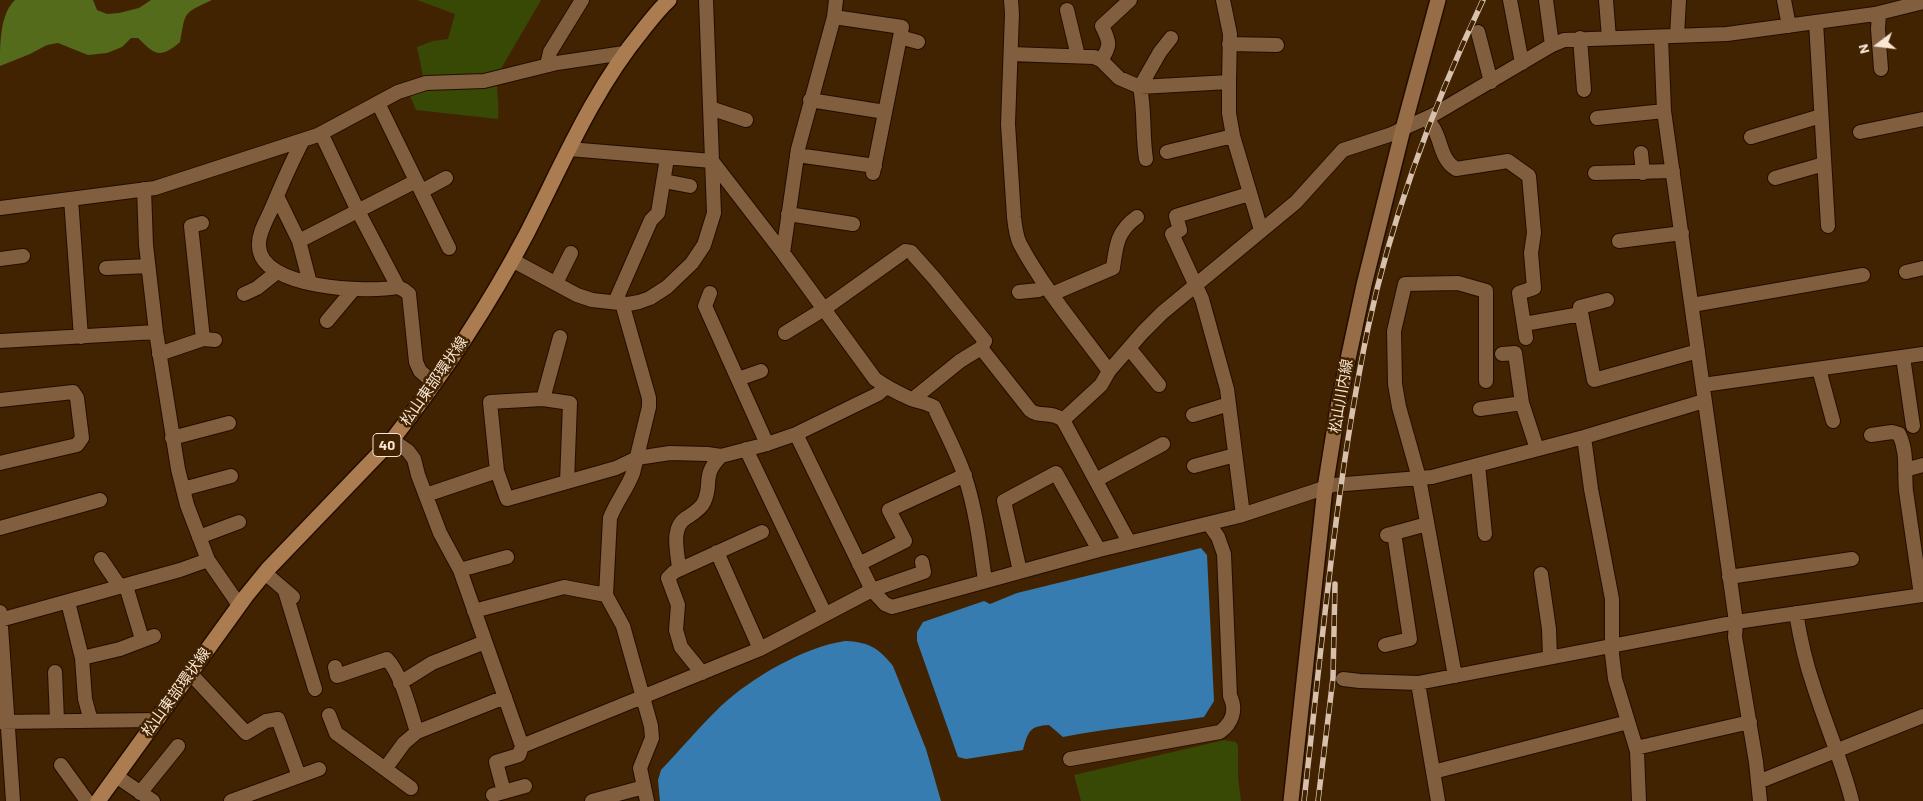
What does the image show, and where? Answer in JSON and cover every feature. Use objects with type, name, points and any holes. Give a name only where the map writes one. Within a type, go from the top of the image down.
[{"type":"main road","name":"松山東部環状線","points":[[98,801],[239,605],[265,573],[392,440],[434,383],[459,347],[512,260],[594,101],[624,53],[669,0]]},
{"type":"main road","name":"松山川内線","points":[[1291,801],[1325,488],[1338,402],[1403,129],[1438,0]]},
{"type":"street","points":[[547,66],[550,52],[582,0]]},
{"type":"street","points":[[512,260],[577,295],[592,300],[619,303],[639,302],[650,298],[667,287],[692,263],[704,245],[714,213],[706,0]]},
{"type":"street","points":[[783,253],[797,155],[810,100],[834,17],[836,0]]},
{"type":"street","points":[[1011,0],[1008,124],[1014,217],[1020,242],[1049,290],[1109,371]]},
{"type":"street","points":[[1101,60],[1108,50],[1108,43],[1102,26],[1130,0]]},
{"type":"street","points":[[1223,0],[1228,17],[1229,113],[1233,136],[1261,230]]},
{"type":"street","points":[[1510,0],[1522,64]]},
{"type":"street","points":[[1546,0],[1552,45]]},
{"type":"street","points":[[1606,0],[1609,38]]},
{"type":"street","points":[[1677,36],[1680,0]]},
{"type":"street","points":[[1787,1],[1789,26]]},
{"type":"street","points":[[1063,420],[1101,385],[1109,371],[1143,332],[1196,284],[1296,202],[1343,150],[1403,129],[1425,119],[1552,45],[1564,40],[1580,38],[1727,34],[1879,13],[1923,2]]},
{"type":"street","points":[[1067,10],[1078,56]]},
{"type":"street","points":[[1879,13],[1880,69]]},
{"type":"street","points":[[797,155],[874,169],[902,27],[834,17]]},
{"type":"street","points":[[1816,22],[1828,226]]},
{"type":"street","points":[[1478,32],[1491,82]]},
{"type":"street","points":[[900,37],[918,42]]},
{"type":"street","points":[[1661,37],[1664,111],[1730,577],[1736,622],[1735,637],[1750,722],[1760,801]]},
{"type":"street","points":[[1146,159],[1143,139],[1143,101],[1140,87],[1160,52],[1171,38]]},
{"type":"street","points":[[1580,38],[1584,90]]},
{"type":"street","points":[[1229,44],[1277,45]]},
{"type":"street","points":[[0,208],[155,188],[321,133],[398,92],[426,83],[484,81],[547,66],[624,53]]},
{"type":"street","points":[[1011,54],[1094,56],[1101,60],[1119,78],[1140,87],[1229,82]]},
{"type":"street","points":[[810,100],[886,112]]},
{"type":"street","points":[[378,103],[449,248]]},
{"type":"street","points":[[710,108],[746,120]]},
{"type":"street","points":[[1597,118],[1664,111]]},
{"type":"street","points":[[1751,137],[1821,116]]},
{"type":"street","points":[[1425,119],[1434,128],[1445,159],[1449,165],[1456,169],[1508,161],[1529,176],[1534,233],[1531,253],[1534,288],[1519,293],[1525,331],[1581,314]]},
{"type":"street","points":[[1860,132],[1923,119]]},
{"type":"street","points":[[321,133],[358,211],[398,288]]},
{"type":"street","points":[[1167,152],[1233,136]]},
{"type":"street","points":[[302,140],[283,178],[261,234],[258,244],[263,260],[270,268],[277,272],[310,283],[353,290],[398,288],[404,290],[408,294],[410,302],[416,362],[420,371],[434,383]]},
{"type":"street","points":[[569,149],[712,161],[783,253],[875,379],[886,387],[913,400],[927,402],[934,407],[965,475],[975,512],[985,581]]},
{"type":"street","points":[[1641,153],[1643,173]]},
{"type":"street","points":[[647,801],[640,768],[652,738],[643,697],[623,626],[606,595],[610,518],[630,481],[649,407],[649,398],[619,303],[651,220],[658,212],[668,158]]},
{"type":"street","points":[[1775,178],[1824,164]]},
{"type":"street","points":[[1595,173],[1673,172]]},
{"type":"street","points":[[299,241],[358,211],[419,186],[446,178]]},
{"type":"street","points":[[664,181],[690,186]]},
{"type":"street","points":[[144,189],[148,266],[156,332],[172,438],[183,489],[208,560],[239,605]]},
{"type":"street","points":[[1243,515],[1227,389],[1202,299],[1172,234],[1180,230],[1176,216],[1249,194]]},
{"type":"street","points":[[277,196],[299,241],[310,283]]},
{"type":"street","points":[[71,199],[81,337]]},
{"type":"street","points":[[788,214],[853,224]]},
{"type":"street","points":[[1019,292],[1049,290],[1113,268],[1118,240],[1126,224],[1137,216]]},
{"type":"street","points":[[159,354],[209,339],[191,226],[202,223]]},
{"type":"street","points":[[1619,241],[1682,233]]},
{"type":"street","points":[[784,334],[824,309],[905,251],[911,252],[985,342],[981,348],[960,361],[913,400]]},
{"type":"street","points":[[556,283],[571,253]]},
{"type":"street","points":[[0,258],[23,256]]},
{"type":"street","points":[[106,268],[148,266]]},
{"type":"street","points":[[1906,272],[1923,268]]},
{"type":"street","points":[[244,294],[257,288],[277,272]]},
{"type":"street","points":[[1692,305],[1824,288],[1863,276]]},
{"type":"street","points":[[1455,676],[1418,478],[1399,407],[1395,384],[1394,331],[1405,284],[1458,283],[1486,291],[1486,381]]},
{"type":"street","points":[[327,321],[353,290]]},
{"type":"street","points":[[710,293],[705,306],[768,444]]},
{"type":"street","points":[[1607,300],[1580,307],[1594,380],[1698,351]]},
{"type":"street","points":[[0,341],[156,332]]},
{"type":"street","points":[[543,399],[560,337]]},
{"type":"street","points":[[981,348],[1030,410],[1034,413],[1056,415],[1063,420],[1129,542]]},
{"type":"street","points":[[1129,348],[1159,385]]},
{"type":"street","points":[[1502,354],[1515,353],[1522,402],[1536,449]]},
{"type":"street","points":[[1704,385],[1923,354]]},
{"type":"street","points":[[1899,434],[1905,427],[1918,425],[1903,357]]},
{"type":"street","points":[[1819,369],[1833,421]]},
{"type":"street","points":[[738,379],[761,371]]},
{"type":"street","points":[[567,482],[570,403],[543,399],[490,402],[497,471],[508,498],[567,482],[616,468],[637,458],[670,454],[721,456],[768,444],[796,434],[878,394],[886,387]]},
{"type":"street","points":[[0,400],[73,392],[77,398],[82,438],[77,445],[0,463]]},
{"type":"street","points":[[796,434],[872,590],[885,604],[892,607],[1129,542],[1243,515],[1325,488],[1341,484],[1432,477],[1584,437],[1704,401]]},
{"type":"street","points":[[1480,409],[1522,402]]},
{"type":"street","points":[[1193,415],[1229,404]]},
{"type":"street","points":[[172,438],[230,423]]},
{"type":"street","points":[[1871,435],[1892,432],[1899,434]]},
{"type":"street","points":[[1343,679],[1418,683],[1613,644],[1736,622],[1922,595],[1901,489],[1906,456],[1899,434]]},
{"type":"street","points":[[1584,437],[1591,489],[1612,599],[1612,654],[1615,679],[1636,748],[1638,762],[1636,800]]},
{"type":"street","points":[[392,440],[408,451],[414,459],[440,533],[460,570],[522,746],[519,755],[496,762],[498,793],[525,786]]},
{"type":"street","points":[[1096,480],[1162,444]]},
{"type":"street","points":[[746,449],[825,614]]},
{"type":"street","points":[[1194,466],[1235,455]]},
{"type":"street","points":[[679,569],[676,535],[678,527],[682,520],[703,505],[706,497],[708,473],[721,456]]},
{"type":"street","points":[[1478,465],[1485,534]]},
{"type":"street","points":[[1905,470],[1923,465]]},
{"type":"street","points":[[426,495],[497,471]]},
{"type":"street","points":[[1020,571],[1004,501],[1056,473],[1099,550]]},
{"type":"street","points":[[859,564],[905,541],[889,510],[965,475]]},
{"type":"street","points":[[183,489],[231,476]]},
{"type":"street","points":[[0,528],[100,501]]},
{"type":"street","points":[[199,537],[239,522]]},
{"type":"street","points":[[1070,759],[1220,732],[1224,728],[1234,711],[1234,705],[1230,696],[1224,554],[1218,537],[1210,524]]},
{"type":"street","points":[[1385,645],[1410,640],[1390,534],[1427,524]]},
{"type":"street","points":[[702,673],[681,647],[676,630],[678,605],[670,588],[668,578],[679,569],[762,532]]},
{"type":"street","points":[[717,552],[760,649]]},
{"type":"street","points":[[460,570],[508,557]]},
{"type":"street","points":[[82,658],[120,649],[148,638],[123,586],[102,559]]},
{"type":"street","points":[[1730,577],[1852,559]]},
{"type":"street","points":[[0,620],[68,602],[208,560]]},
{"type":"street","points":[[522,746],[760,649],[872,590],[924,572],[922,562]]},
{"type":"street","points":[[265,573],[297,600]]},
{"type":"street","points":[[1541,574],[1549,629],[1550,657]]},
{"type":"street","points":[[474,611],[564,587],[606,595]]},
{"type":"street","points":[[285,591],[315,689]]},
{"type":"street","points":[[68,602],[82,658],[85,699],[91,721]]},
{"type":"street","points":[[0,611],[4,722],[13,801]]},
{"type":"street","points":[[1796,613],[1802,649],[1812,684],[1836,749],[1852,801]]},
{"type":"street","points":[[400,683],[432,663],[485,642]]},
{"type":"street","points":[[335,668],[337,676],[387,659],[392,664],[400,683],[417,732]]},
{"type":"street","points":[[55,672],[57,720]]},
{"type":"street","points":[[190,673],[246,733],[266,721],[278,719],[298,776]]},
{"type":"street","points":[[1418,683],[1438,801]]},
{"type":"street","points":[[385,769],[404,743],[417,732],[505,698]]},
{"type":"street","points":[[329,715],[336,733],[411,788]]},
{"type":"street","points":[[1758,782],[1836,749],[1922,719]]},
{"type":"street","points":[[4,722],[155,720]]},
{"type":"street","points":[[1432,772],[1628,722]]},
{"type":"street","points":[[1636,748],[1750,722]]},
{"type":"street","points":[[140,793],[178,746]]},
{"type":"street","points":[[61,765],[87,801]]},
{"type":"street","points":[[231,801],[251,797],[298,776],[319,769]]},
{"type":"street","points":[[116,776],[152,801]]},
{"type":"street","points":[[592,801],[644,786]]},
{"type":"green space","points":[[15,0],[93,0],[97,10],[107,14],[139,8],[151,0],[212,0],[190,11],[183,24],[180,42],[162,53],[153,51],[138,38],[131,38],[122,47],[107,53],[88,55],[58,43],[47,45],[0,66],[4,21],[6,13]]},
{"type":"green space","points":[[417,0],[541,0],[498,74],[498,119],[416,110],[408,91],[425,86],[417,47],[433,41],[448,39],[455,14]]},
{"type":"green space","points":[[1224,740],[1236,742],[1238,746],[1238,777],[1241,801],[1081,801],[1074,775]]},
{"type":"water","points":[[1201,548],[1207,555],[1214,701],[1204,717],[1063,737],[1049,725],[1042,726],[1030,731],[1023,750],[966,759],[958,757],[917,641],[917,632],[923,622],[984,601],[990,604],[1017,593]]},
{"type":"water","points":[[845,641],[866,644],[872,647],[882,654],[893,666],[926,749],[941,801],[660,801],[658,780],[661,770],[733,695],[779,665],[829,644]]},
{"type":"railway","points":[[1304,801],[1338,504],[1368,328],[1389,244],[1416,161],[1448,79],[1483,0]]},
{"type":"railway","points":[[1318,801],[1333,678],[1335,584]]}]
